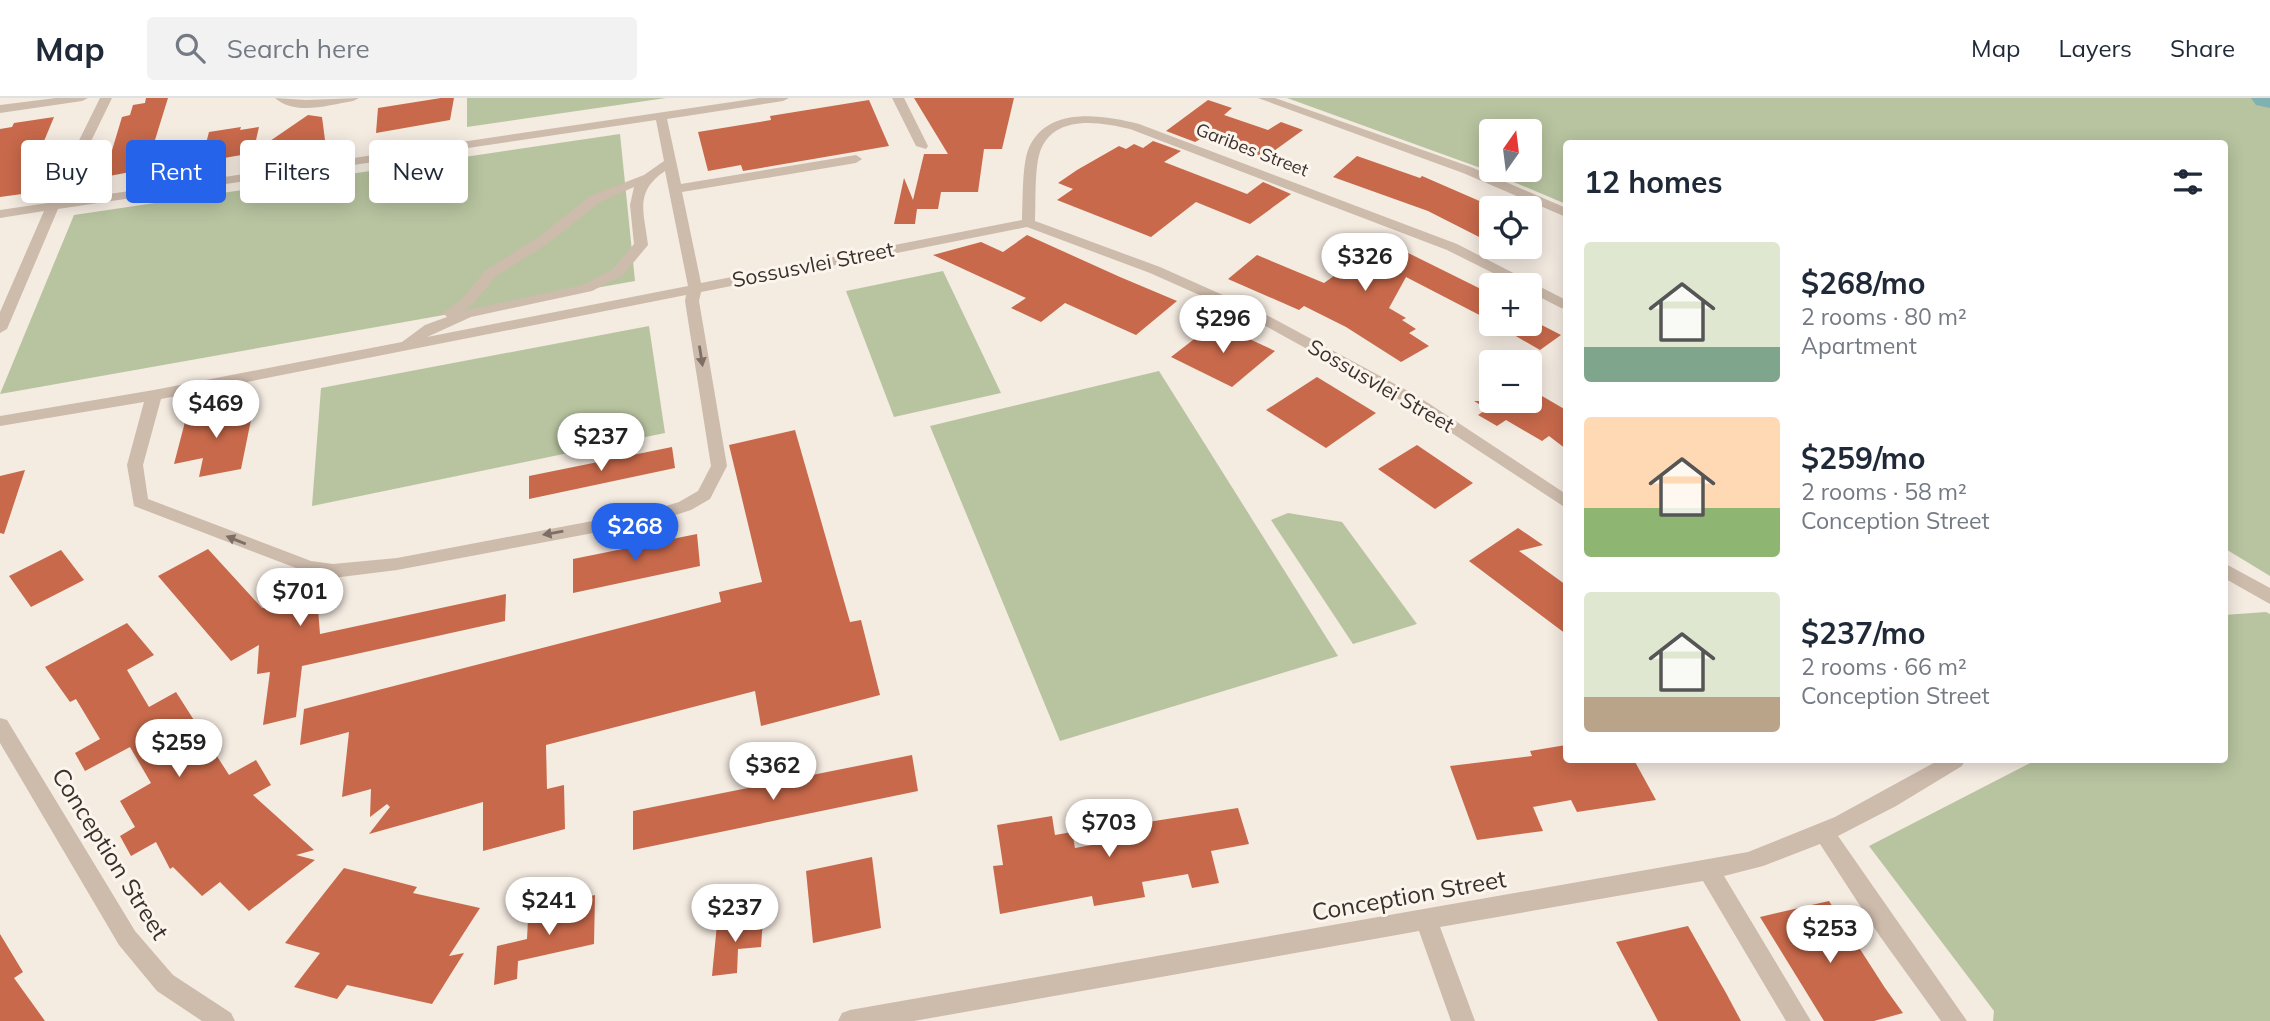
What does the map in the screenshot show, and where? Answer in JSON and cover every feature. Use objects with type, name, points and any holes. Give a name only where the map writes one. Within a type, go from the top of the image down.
[{"type":"street","points":[[0,109],[82,98]]},
{"type":"street","points":[[0,328],[53,206],[106,98]]},
{"type":"street","points":[[281,98],[285,102],[309,103],[353,98]]},
{"type":"street","points":[[0,214],[783,98]]},
{"type":"street","points":[[898,98],[922,146]]},
{"type":"street","points":[[1264,98],[1467,170],[1563,212]]},
{"type":"street","points":[[154,395],[135,465],[140,502],[309,567],[333,571],[397,564],[657,515],[685,506],[704,495],[719,466],[692,301],[695,288],[661,117]]},
{"type":"street","name":"Garibes Street","points":[[1028,223],[1034,151],[1038,141],[1071,120],[1099,118],[1149,131],[1452,247],[1503,273]]},
{"type":"street","points":[[675,189],[856,159]]},
{"type":"street","points":[[403,346],[468,301],[490,274],[545,239],[595,199],[643,178],[670,162]]},
{"type":"street","points":[[430,328],[467,314],[586,288],[618,272],[641,245],[635,202],[643,178]]},
{"type":"street","name":"Sossusvlei Street","points":[[0,421],[154,395],[1028,223],[1155,270],[1256,315],[1414,401],[1563,500]]},
{"type":"street","name":"Garibes Street","points":[[1542,293],[1563,304]]},
{"type":"street","points":[[2228,571],[2270,597]]},
{"type":"street","name":"Conception Street","points":[[0,726],[127,938],[165,983],[223,1021]]},
{"type":"street","name":"Conception Street","points":[[850,1021],[1708,870],[1770,855],[1824,832],[1890,800],[1939,763]]},
{"type":"street","points":[[1824,832],[1887,928],[1955,1021]]},
{"type":"street","points":[[1708,870],[1799,1021]]},
{"type":"street","points":[[1426,921],[1463,1021]]},
{"type":"green space","points":[[467,98],[666,98],[467,127]]},
{"type":"green space","points":[[1287,98],[2270,98],[2270,576],[2228,550],[2228,140],[1563,140],[1563,203],[1514,182],[1542,182],[1542,119],[1479,119],[1479,167]]},
{"type":"green space","points":[[620,134],[635,281],[0,394],[74,215],[155,203],[226,203],[226,192],[240,190],[240,203],[355,203],[355,173],[369,171],[369,203],[468,203],[468,157]]},
{"type":"green space","points":[[943,271],[1001,393],[894,417],[846,291]]},
{"type":"green space","points":[[649,326],[665,433],[312,506],[321,388]]},
{"type":"green space","points":[[1159,371],[1338,656],[1060,741],[930,426]]},
{"type":"green space","points":[[1288,513],[1342,522],[1417,624],[1353,644],[1271,520]]},
{"type":"green space","points":[[2270,614],[2270,1021],[1993,1021],[1994,1011],[1869,846],[2030,763],[2228,763],[2228,615]]},
{"type":"building","points":[[146,98],[168,98],[155,140],[126,140],[126,173],[112,175],[112,150],[122,117],[130,115],[133,105],[145,103]]},
{"type":"building","points":[[454,98],[450,120],[376,133],[378,108]]},
{"type":"building","points":[[914,98],[1014,98],[1002,149],[984,149],[978,192],[941,192],[938,209],[917,209],[915,224],[894,224],[904,178],[913,200],[924,154],[948,154]]},
{"type":"building","points":[[869,100],[889,146],[743,171],[741,165],[708,171],[698,132],[771,120],[770,116]]},
{"type":"building","points":[[1208,100],[1232,108],[1224,115],[1268,130],[1281,122],[1303,130],[1271,153],[1269,159],[1206,136],[1195,142],[1166,131]]},
{"type":"building","points":[[308,115],[322,117],[325,140],[271,140]]},
{"type":"building","points":[[54,117],[44,140],[21,140],[21,194],[0,197],[0,129],[12,127],[14,123]]},
{"type":"building","points":[[259,127],[256,140],[240,140],[240,155],[226,158],[226,140],[207,140],[209,132]]},
{"type":"building","points":[[1153,141],[1181,151],[1164,162],[1247,194],[1263,182],[1291,194],[1250,224],[1196,202],[1151,237],[1057,200],[1073,189],[1058,183],[1077,170],[1119,146],[1126,149],[1134,144],[1143,148]]},
{"type":"building","points":[[1357,156],[1420,178],[1422,176],[1479,201],[1479,237],[1428,211],[1333,177]]},
{"type":"building","points":[[1027,235],[1177,301],[1136,335],[1065,303],[1041,322],[1011,308],[1026,298],[933,255],[981,242],[1003,252]]},
{"type":"building","points":[[1378,238],[1479,288],[1479,315],[1406,277],[1389,308],[1406,318],[1402,320],[1416,329],[1409,333],[1429,346],[1401,362],[1346,327],[1304,306],[1299,310],[1228,279],[1257,255],[1324,283],[1359,258],[1351,254]]},
{"type":"building","points":[[1215,323],[1275,351],[1232,387],[1171,357]]},
{"type":"building","points":[[1542,325],[1561,335],[1540,350],[1516,336],[1542,336]]},
{"type":"building","points":[[1317,377],[1376,413],[1326,448],[1266,410]]},
{"type":"building","points":[[1542,396],[1563,408],[1563,447],[1549,436],[1542,441],[1506,420],[1497,426],[1478,415],[1542,413]]},
{"type":"building","points":[[254,405],[241,469],[199,477],[203,458],[174,464],[186,418]]},
{"type":"building","points":[[795,430],[850,622],[861,620],[880,695],[761,726],[755,691],[546,745],[547,789],[564,785],[565,829],[483,851],[483,802],[369,834],[390,807],[387,804],[370,817],[371,789],[342,797],[349,732],[300,745],[304,709],[721,602],[719,592],[762,582],[729,445]]},
{"type":"building","points":[[1417,445],[1473,483],[1435,509],[1378,469]]},
{"type":"building","points":[[672,447],[675,468],[529,499],[529,476]]},
{"type":"building","points":[[25,470],[4,534],[0,533],[0,476]]},
{"type":"building","points":[[1518,528],[1543,545],[1519,551],[1563,583],[1563,632],[1469,561]]},
{"type":"building","points":[[697,534],[700,566],[573,593],[573,559]]},
{"type":"building","points":[[208,549],[262,608],[317,597],[320,634],[506,594],[505,621],[302,666],[296,717],[263,725],[270,672],[257,674],[259,645],[231,661],[158,576]]},
{"type":"building","points":[[61,550],[84,580],[31,607],[9,576]]},
{"type":"building","points":[[127,623],[154,655],[127,670],[149,707],[176,692],[229,775],[256,760],[271,785],[253,795],[314,850],[296,855],[315,860],[249,911],[220,882],[202,896],[173,867],[170,869],[156,842],[131,856],[120,836],[135,827],[120,801],[151,783],[130,747],[85,771],[75,753],[100,739],[76,699],[70,702],[45,667]]},
{"type":"building","points":[[1563,746],[1563,763],[1636,763],[1656,800],[1577,812],[1571,800],[1533,807],[1543,831],[1477,840],[1450,766],[1532,756],[1530,751]]},
{"type":"building","points":[[912,755],[918,791],[633,850],[633,811]]},
{"type":"building","points":[[1238,808],[1249,844],[1211,851],[1219,883],[1192,888],[1188,874],[1142,882],[1145,897],[1094,906],[1092,896],[1000,914],[993,866],[1003,865],[997,825],[1052,816],[1055,835],[1072,832],[1075,848],[1125,839],[1122,826]]},
{"type":"building","points":[[872,857],[881,928],[813,943],[806,871]]},
{"type":"building","points":[[344,868],[417,887],[413,893],[480,908],[449,956],[464,953],[432,1004],[347,985],[337,999],[294,987],[320,953],[285,943]]},
{"type":"building","points":[[595,895],[594,944],[518,961],[517,979],[494,985],[497,946],[527,939],[528,919],[565,911],[565,902]]},
{"type":"building","points":[[1829,901],[1903,1013],[1874,1021],[1824,1021],[1760,917]]},
{"type":"building","points":[[763,919],[761,947],[738,949],[737,973],[712,976],[717,924]]},
{"type":"building","points":[[1688,926],[1741,1021],[1658,1021],[1616,942]]},
{"type":"building","points":[[0,934],[23,972],[14,978],[45,1021],[0,1021]]}]
